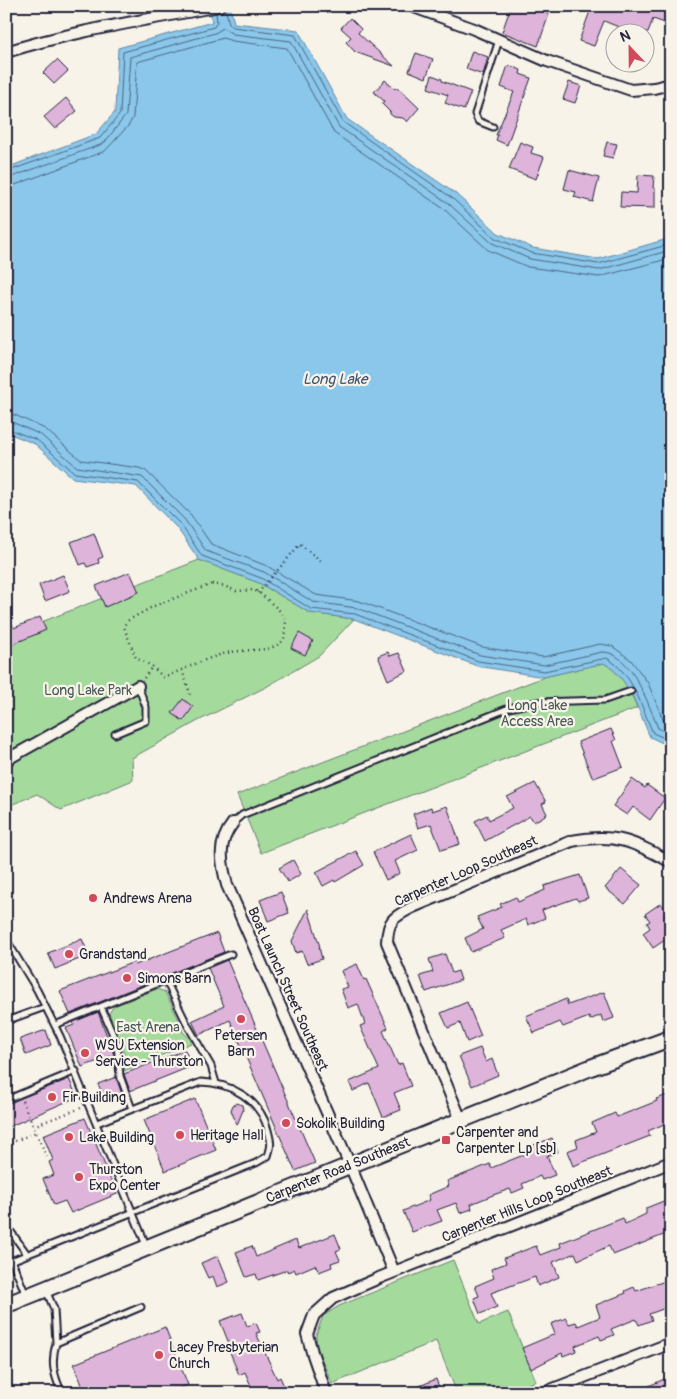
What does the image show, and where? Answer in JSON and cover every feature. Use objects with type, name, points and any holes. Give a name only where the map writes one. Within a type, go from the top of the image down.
[{"type":"street","points":[[6,52],[26,45],[103,28],[219,6]]},
{"type":"street","points":[[411,6],[474,29],[547,61],[631,90],[671,84]]},
{"type":"street","points":[[6,760],[138,686]]},
{"type":"street","name":"Boat Launch Street Southeast","points":[[233,823],[227,830],[223,842],[221,862],[227,885],[350,1165]]},
{"type":"street","name":"Carpenter Loop Southeast","points":[[461,1120],[387,942],[387,927],[394,917],[413,907],[572,841],[595,837],[610,837],[630,842],[671,862]]},
{"type":"street","name":"Carpenter Road Southeast","points":[[6,1305],[592,1067],[671,1038]]},
{"type":"street","name":"Carpenter Hills Loop Southeast","points":[[326,1393],[307,1334],[314,1315],[333,1298],[671,1162]]},
{"type":"street","points":[[350,1165],[394,1272]]},
{"type":"street","points":[[543,1393],[671,1343]]},
{"type":"lane","points":[[493,127],[478,121],[475,114],[499,40]]},
{"type":"lane","points":[[115,734],[146,721],[146,707],[138,686]]},
{"type":"lane","points":[[233,823],[242,815],[509,708],[537,702],[605,700],[631,692]]},
{"type":"lane","points":[[6,940],[12,947],[55,1025],[76,1071],[147,1248]]},
{"type":"lane","points":[[55,1025],[231,954]]},
{"type":"lane","points":[[166,981],[188,1026],[212,1066],[216,1083]]},
{"type":"lane","points":[[6,1021],[45,1007]]},
{"type":"lane","points":[[101,1007],[117,1044],[120,1076],[132,1109]]},
{"type":"lane","points":[[6,1100],[76,1071]]},
{"type":"lane","points":[[27,1297],[9,1262],[233,1172],[268,1156],[272,1145],[267,1126],[260,1111],[251,1100],[237,1091],[216,1083],[200,1082],[97,1123]]},
{"type":"lane","points":[[6,1225],[27,1254]]},
{"type":"lane","points":[[46,1289],[54,1309],[56,1343],[52,1358],[57,1382],[62,1393]]},
{"type":"lane","points":[[56,1343],[141,1307]]},
{"type":"path","points":[[258,593],[300,544],[322,562]]},
{"type":"path","points":[[212,584],[236,591],[254,590],[258,593],[280,611],[286,621],[284,640],[278,646],[269,649],[227,653],[162,677],[152,666],[136,658],[124,626],[126,622],[154,606],[212,584]]},
{"type":"path","points":[[138,686],[152,666]]},
{"type":"path","points":[[182,670],[190,692],[189,698]]},
{"type":"path","points":[[19,1095],[47,1157]]},
{"type":"path","points":[[33,1126],[90,1105]]},
{"type":"path","points":[[6,1144],[36,1132]]},
{"type":"green space","name":"Long Lake Park","points":[[199,560],[259,583],[310,613],[354,619],[319,656],[266,687],[198,721],[132,758],[133,780],[61,810],[37,794],[6,807],[6,636]]},
{"type":"green space","name":"Long Lake Access Area","points":[[604,663],[624,682],[637,708],[261,853],[237,795],[544,677]]},
{"type":"green space","name":"East Arena","points":[[157,989],[165,992],[183,1032],[191,1040],[191,1043],[124,1071],[125,1056],[109,1013],[114,1006]]},
{"type":"green space","points":[[453,1260],[479,1324],[508,1312],[536,1381],[507,1393],[457,1393],[436,1341],[332,1384],[317,1348],[316,1335],[323,1316],[339,1306]]},
{"type":"water","name":"Long Lake","points":[[209,6],[230,6],[234,23],[298,30],[347,119],[456,194],[498,233],[533,248],[598,259],[671,238],[671,747],[650,737],[627,686],[604,663],[544,677],[477,666],[354,619],[310,613],[259,583],[199,560],[177,528],[136,486],[73,478],[35,444],[6,432],[6,168],[96,134],[115,112],[118,48],[212,22]]},
{"type":"building","points":[[511,6],[527,6],[549,14],[538,46],[502,32]]},
{"type":"building","points":[[592,6],[671,6],[671,25],[653,19],[652,22],[604,21],[594,46],[579,41]]},
{"type":"building","points":[[350,18],[361,29],[358,33],[394,66],[355,52],[346,42],[351,37],[341,28]]},
{"type":"building","points":[[472,51],[488,57],[483,75],[466,69]]},
{"type":"building","points":[[416,53],[433,59],[426,78],[409,71]]},
{"type":"building","points":[[57,60],[68,71],[54,84],[43,73]]},
{"type":"building","points":[[508,65],[521,70],[520,74],[531,78],[507,145],[496,140],[498,135],[496,135],[514,92],[501,87]]},
{"type":"building","points":[[432,75],[442,79],[442,81],[471,92],[464,110],[445,103],[448,95],[428,88]]},
{"type":"building","points":[[385,80],[395,89],[397,87],[419,108],[407,122],[403,118],[394,117],[390,114],[382,104],[384,101],[374,92]]},
{"type":"building","points":[[569,82],[581,86],[575,103],[563,99]]},
{"type":"building","points":[[66,98],[77,111],[55,129],[44,117]]},
{"type":"building","points":[[520,142],[533,147],[531,153],[544,157],[536,179],[509,169]]},
{"type":"building","points":[[607,142],[617,144],[613,158],[603,156]]},
{"type":"building","points":[[569,170],[599,178],[593,202],[574,197],[576,192],[564,189]]},
{"type":"building","points":[[638,175],[654,176],[655,208],[620,207],[621,192],[637,193]]},
{"type":"building","points":[[94,533],[103,557],[98,559],[99,563],[87,567],[85,563],[80,565],[71,542]]},
{"type":"building","points":[[130,572],[139,592],[105,607],[96,586]]},
{"type":"building","points":[[63,575],[70,591],[45,601],[39,585]]},
{"type":"building","points":[[6,609],[14,628],[40,617],[46,630],[6,647]]},
{"type":"building","points":[[299,633],[313,641],[305,655],[291,648]]},
{"type":"building","points":[[388,652],[390,656],[399,653],[407,671],[388,680],[378,656]]},
{"type":"building","points":[[183,699],[193,707],[183,721],[172,713]]},
{"type":"building","points":[[611,729],[616,740],[613,741],[623,767],[594,778],[578,742]]},
{"type":"building","points":[[632,779],[645,788],[647,785],[665,798],[650,820],[633,807],[627,815],[613,806]]},
{"type":"building","points":[[535,783],[546,802],[542,804],[547,814],[534,822],[530,816],[485,841],[475,821],[487,815],[489,820],[513,808],[507,797]]},
{"type":"building","points":[[447,806],[460,844],[441,850],[431,824],[418,828],[413,814],[431,807],[432,811]]},
{"type":"building","points":[[411,834],[418,850],[395,861],[400,873],[386,880],[373,852]]},
{"type":"building","points":[[356,851],[364,865],[335,882],[334,880],[323,886],[316,872]]},
{"type":"building","points":[[293,860],[301,874],[288,882],[279,868]]},
{"type":"building","points":[[621,869],[641,885],[625,904],[605,888]]},
{"type":"building","points":[[580,875],[588,898],[578,901],[576,898],[542,910],[545,918],[528,925],[526,919],[501,930],[505,938],[471,952],[465,938],[483,929],[477,917],[502,907],[500,904],[516,897],[518,902],[545,890],[544,886]]},
{"type":"building","points":[[281,892],[289,913],[268,921],[260,900]]},
{"type":"building","points":[[661,903],[667,913],[664,915],[671,925],[671,936],[653,948],[643,933],[650,928],[647,923],[650,921],[645,914]]},
{"type":"building","points":[[308,909],[322,959],[307,964],[302,951],[296,953],[292,941]]},
{"type":"building","name":"Simons Barn","points":[[217,933],[224,952],[70,1014],[60,991],[134,962],[135,965]]},
{"type":"building","name":"Grandstand","points":[[82,939],[89,955],[55,969],[48,953]]},
{"type":"building","points":[[445,954],[452,973],[458,971],[461,980],[426,992],[420,976],[433,972],[429,959]]},
{"type":"building","points":[[227,960],[315,1163],[295,1171],[230,1020],[199,1035],[192,1021],[224,1006],[208,968]]},
{"type":"building","points":[[357,964],[364,980],[366,979],[388,1028],[383,1031],[398,1065],[402,1063],[411,1086],[394,1093],[401,1110],[383,1117],[369,1083],[353,1091],[349,1082],[379,1069],[360,1026],[365,1024],[358,1004],[348,1008],[341,989],[348,987],[341,971]]},
{"type":"building","points":[[604,992],[614,1018],[603,1022],[601,1015],[590,1020],[589,1017],[563,1027],[560,1022],[534,1033],[526,1016],[566,999],[568,1005]]},
{"type":"building","points":[[467,1002],[481,1036],[467,1042],[460,1023],[448,1028],[441,1013]]},
{"type":"building","points":[[98,1012],[114,1055],[82,1067],[66,1028],[74,1025],[73,1022]]},
{"type":"building","points":[[46,1030],[51,1045],[26,1055],[20,1039]]},
{"type":"building","points":[[480,1048],[486,1062],[492,1059],[498,1075],[472,1086],[459,1056]]},
{"type":"building","points":[[185,1050],[192,1066],[130,1091],[124,1074]]},
{"type":"building","points":[[116,1077],[122,1094],[106,1102],[98,1084]]},
{"type":"building","points":[[69,1079],[77,1097],[6,1128],[6,1104]]},
{"type":"building","points":[[671,1094],[671,1121],[648,1131],[650,1136],[573,1166],[567,1151],[578,1147],[576,1140],[596,1132],[592,1123],[615,1113],[617,1117]]},
{"type":"building","name":"Heritage Hall","points":[[195,1099],[216,1150],[165,1171],[144,1120]]},
{"type":"building","points":[[237,1103],[242,1105],[243,1110],[237,1125],[231,1110],[233,1105]]},
{"type":"building","name":"Thurston Expo Center","points":[[85,1118],[117,1194],[71,1213],[65,1201],[54,1205],[43,1179],[54,1175],[49,1162],[53,1160],[43,1135]]},
{"type":"building","points":[[552,1138],[558,1152],[547,1156],[555,1175],[542,1180],[540,1176],[522,1184],[524,1188],[512,1193],[510,1189],[493,1195],[471,1204],[472,1209],[460,1213],[456,1203],[437,1210],[442,1221],[412,1232],[403,1211],[430,1200],[428,1195],[449,1186],[447,1181],[490,1164],[491,1168],[531,1152],[529,1147]]},
{"type":"building","points":[[671,1198],[671,1232],[613,1255],[609,1246],[578,1260],[575,1253],[553,1262],[559,1277],[538,1286],[535,1277],[491,1293],[497,1307],[480,1314],[474,1298],[479,1296],[475,1286],[494,1278],[491,1269],[506,1263],[504,1258],[536,1246],[540,1255],[561,1247],[560,1243],[623,1218],[625,1224],[646,1214],[646,1208]]},
{"type":"building","points":[[335,1234],[341,1249],[336,1251],[340,1260],[331,1263],[332,1267],[319,1272],[315,1265],[296,1273],[294,1269],[288,1272],[287,1270],[258,1280],[256,1274],[246,1277],[236,1252],[252,1246],[256,1257],[296,1240],[299,1248]]},
{"type":"building","points":[[218,1256],[229,1282],[217,1287],[213,1276],[208,1278],[201,1263]]},
{"type":"building","points":[[671,1279],[671,1306],[649,1314],[652,1320],[639,1325],[636,1319],[611,1329],[614,1335],[601,1340],[599,1336],[575,1346],[576,1351],[563,1356],[562,1353],[531,1369],[522,1348],[555,1334],[551,1324],[566,1318],[569,1324],[576,1322],[578,1326],[600,1317],[596,1305],[626,1293],[625,1291],[634,1287],[636,1291]]},
{"type":"building","points":[[242,1313],[247,1326],[256,1323],[260,1332],[256,1333],[277,1379],[280,1377],[287,1393],[254,1393],[245,1372],[239,1375],[220,1321]]},
{"type":"building","name":"Lacey Presbyterian Church","points":[[165,1327],[188,1385],[169,1393],[85,1393],[74,1364]]},
{"type":"building","points":[[671,1376],[671,1393],[633,1393]]},
{"type":"building","points":[[436,1379],[441,1393],[403,1393]]},
{"type":"place","name":"Andrews Arena","points":[[93,898]]},
{"type":"place","name":"Grandstand","points":[[69,954]]},
{"type":"place","name":"Simons Barn","points":[[127,978]]},
{"type":"place","name":"Petersen Barn","points":[[241,1019]]},
{"type":"place","name":"WSU Extension Service - Thurston","points":[[85,1053]]},
{"type":"place","name":"Fir Building","points":[[52,1097]]},
{"type":"place","name":"Sokolik Building","points":[[286,1123]]},
{"type":"place","name":"Heritage Hall","points":[[180,1135]]},
{"type":"place","name":"Lake Building","points":[[69,1137]]},
{"type":"place","name":"Carpenter and Carpenter Lp [sb]","points":[[446,1140]]},
{"type":"place","name":"Thurston Expo Center","points":[[79,1177]]},
{"type":"place","name":"Lacey Presbyterian Church","points":[[159,1355]]}]
